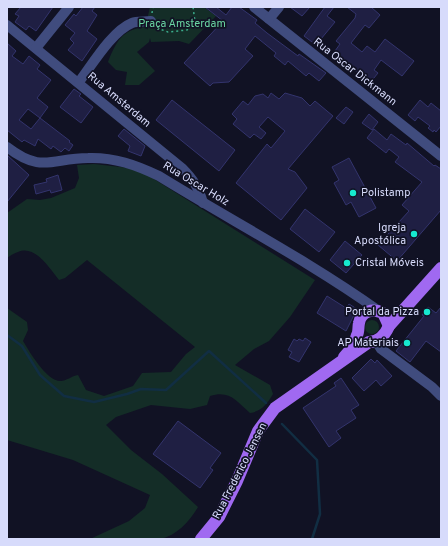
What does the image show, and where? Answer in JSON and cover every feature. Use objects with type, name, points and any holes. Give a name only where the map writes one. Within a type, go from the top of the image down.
[{"type":"main road","name":"Rua Frederico Jensen","points":[[201,539],[218,517],[265,421],[275,408],[338,364],[383,336],[389,326],[441,268]]},
{"type":"main road","name":"Rua Frederico Jensen","points":[[338,364],[347,354],[358,334],[358,324],[362,315],[367,312],[381,312],[402,308],[413,300]]},
{"type":"main road","points":[[381,312],[389,326]]},
{"type":"main road","points":[[358,334],[373,342]]},
{"type":"street","points":[[36,48],[69,7]]},
{"type":"street","name":"Rua Oscar Dickmann","points":[[254,7],[441,156]]},
{"type":"street","points":[[269,19],[279,7]]},
{"type":"street","points":[[79,82],[113,38],[123,28],[132,23],[151,21]]},
{"type":"street","name":"Rua Amsterdam","points":[[7,24],[182,168],[199,188],[203,203]]},
{"type":"street","name":"Rua Oscar Holz","points":[[7,147],[25,158],[42,163],[87,158],[109,159],[134,165],[159,176],[357,295],[381,312]]},
{"type":"street","points":[[357,295],[364,307],[362,315]]},
{"type":"street","points":[[373,342],[432,387],[441,396]]},
{"type":"path","points":[[154,7],[151,21],[160,30],[182,32],[191,28],[195,22],[193,7]]},
{"type":"green space","name":"Praça Amsterdam","points":[[150,7],[204,7],[216,16],[189,44],[179,41],[151,42],[150,38],[149,42],[137,52],[155,71],[139,85],[125,85],[127,72],[116,70],[108,62],[117,43],[131,30],[146,27],[148,30],[147,20]]},
{"type":"green space","points":[[94,164],[138,169],[315,280],[290,317],[269,341],[254,349],[235,365],[270,385],[273,394],[261,409],[250,413],[232,398],[223,394],[210,396],[207,405],[190,409],[151,405],[116,417],[106,425],[131,450],[162,474],[198,507],[178,531],[161,539],[90,539],[129,521],[145,508],[150,495],[73,460],[7,440],[7,308],[27,322],[28,330],[23,341],[39,365],[50,377],[61,381],[78,375],[86,390],[104,396],[133,386],[142,373],[171,372],[186,354],[195,347],[87,260],[65,278],[59,280],[42,259],[30,251],[24,250],[7,258],[7,213],[27,199],[40,200],[51,198],[75,188],[79,178],[77,165]]},
{"type":"green space","points":[[369,320],[375,320],[379,324],[379,330],[375,334],[369,334],[365,330],[365,324]]},
{"type":"building","points":[[21,7],[53,7],[36,31],[29,26],[26,30],[15,22],[19,16],[15,14]]},
{"type":"building","points":[[83,7],[95,7],[92,11],[97,15],[87,31],[97,39],[82,61],[68,50],[74,43],[70,39],[75,33],[65,25],[74,14],[76,16]]},
{"type":"building","points":[[205,7],[216,7],[226,15],[232,7],[239,7],[257,20],[255,23],[267,33],[298,56],[299,54],[326,73],[319,81],[309,73],[306,76],[288,61],[285,65],[274,56],[276,53],[255,36],[245,49],[253,56],[229,82],[213,83],[210,86],[184,63],[223,21]]},
{"type":"building","points":[[290,7],[310,7],[302,16]]},
{"type":"building","points":[[325,7],[334,7],[327,16],[335,22],[316,45],[304,36]]},
{"type":"building","points":[[347,7],[371,7],[380,15],[369,28],[365,25],[351,43],[362,52],[367,46],[375,52],[385,39],[414,61],[402,76],[381,60],[374,70],[378,73],[369,84],[335,51],[340,44],[336,41],[355,18],[356,14]]},
{"type":"building","points":[[7,43],[16,51],[12,56],[23,64],[29,56],[40,65],[37,69],[51,80],[37,98],[48,107],[40,118],[73,145],[69,151],[65,148],[61,152],[53,146],[51,149],[38,139],[35,146],[24,140],[22,142],[7,130]],"holes":[[[28,109],[40,118],[31,129],[19,120]]]},
{"type":"building","points":[[74,89],[81,94],[79,96],[93,107],[81,123],[60,107]]},
{"type":"building","points":[[271,93],[279,99],[285,93],[302,98],[310,106],[315,101],[333,116],[288,169],[295,172],[307,188],[281,220],[236,183],[267,144],[271,148],[285,131],[268,117],[259,127],[266,133],[261,139],[254,134],[250,138],[233,124],[237,119],[232,114],[243,101],[248,105],[255,96],[263,94],[268,98]]},
{"type":"building","points":[[172,100],[235,150],[219,171],[156,120]]},
{"type":"building","points":[[420,100],[428,107],[431,103],[441,111],[441,126],[436,132],[434,130],[433,132],[428,128],[430,126],[418,117],[415,121],[408,115]]},
{"type":"building","points":[[346,107],[353,112],[344,124],[336,118]]},
{"type":"building","points":[[369,114],[378,122],[372,130],[362,123]]},
{"type":"building","points":[[124,129],[145,146],[141,156],[128,151],[130,146],[118,136]]},
{"type":"building","points":[[374,129],[387,140],[391,134],[406,145],[407,143],[434,166],[435,165],[441,169],[441,210],[397,261],[378,245],[409,211],[402,205],[422,182],[395,162],[399,157],[389,149],[386,153],[367,138]]},
{"type":"building","points":[[7,155],[29,175],[7,202]]},
{"type":"building","name":"Polistamp","points":[[349,158],[376,208],[359,217],[351,202],[346,205],[334,183],[339,180],[332,167]]},
{"type":"building","points":[[58,175],[62,190],[51,193],[50,190],[36,194],[34,185],[47,182],[46,179]]},
{"type":"building","points":[[305,209],[335,232],[319,252],[290,229]]},
{"type":"building","points":[[345,241],[362,255],[346,273],[330,260]]},
{"type":"building","points":[[327,296],[346,308],[349,304],[357,309],[346,331],[317,313]]},
{"type":"building","points":[[428,307],[436,313],[441,307],[441,352],[426,341],[410,362],[396,351],[424,316],[422,315]]},
{"type":"building","points":[[305,338],[311,342],[299,362],[289,357],[292,352],[288,350],[294,339],[297,341],[299,339],[303,341]]},
{"type":"building","points":[[371,359],[375,363],[377,360],[392,376],[381,386],[376,380],[364,391],[352,378]]},
{"type":"building","points":[[341,378],[359,405],[351,410],[356,418],[336,431],[341,438],[329,447],[303,408],[336,386],[334,383]]},
{"type":"building","points":[[178,421],[221,453],[210,468],[213,470],[200,488],[153,454]]},
{"type":"waterway","points":[[7,335],[22,346],[40,375],[64,396],[94,402],[141,389],[166,390],[209,351],[266,403]]},
{"type":"waterway","points":[[282,424],[317,460],[320,514],[312,539]]},
{"type":"place","name":"Polistamp","points":[[353,193]]},
{"type":"place","name":"Igreja Apostólica","points":[[414,234]]},
{"type":"place","name":"Cristal Móveis","points":[[347,263]]},
{"type":"place","name":"Portal da Pizza","points":[[427,312]]},
{"type":"place","name":"AP Materiais","points":[[407,343]]}]
